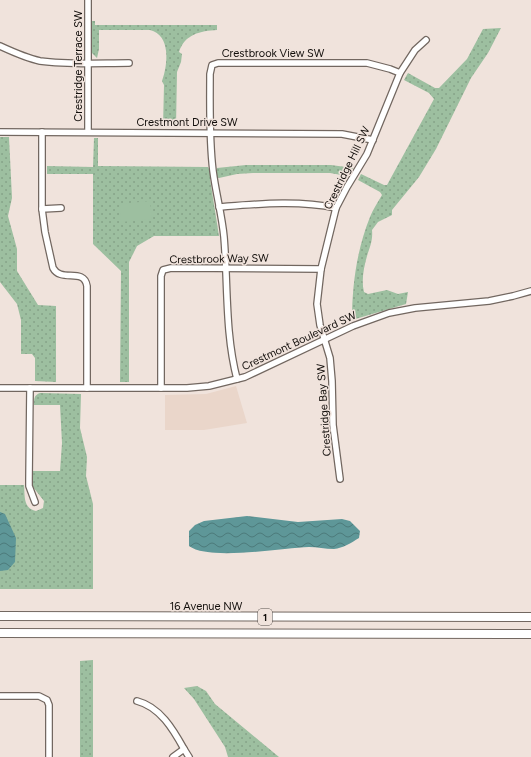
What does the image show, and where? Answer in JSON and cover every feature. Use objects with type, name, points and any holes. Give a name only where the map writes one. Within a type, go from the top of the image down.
[{"type":"highway","name":"16 Avenue NW","points":[[0,616],[531,617]]},
{"type":"highway","name":"1","points":[[0,633],[531,634]]},
{"type":"street","name":"Crestridge Terrace SW","points":[[88,0],[88,132]]},
{"type":"street","name":"Crestridge Hill SW","points":[[325,339],[320,325],[317,304],[321,269],[336,208],[374,140],[400,73],[415,50],[426,40]]},
{"type":"street","points":[[0,46],[15,53],[39,60],[63,63],[130,63]]},
{"type":"street","name":"Crestbrook View SW","points":[[210,132],[210,74],[212,65],[215,64],[367,63],[400,73]]},
{"type":"street","name":"Crestmont Drive SW","points":[[0,132],[210,132],[342,134],[374,140]]},
{"type":"street","points":[[42,132],[42,209],[46,240],[55,271],[60,275],[80,276],[86,280],[87,283],[87,388]]},
{"type":"street","points":[[210,132],[213,173],[224,234],[231,358],[237,379]]},
{"type":"street","points":[[219,207],[251,204],[311,204],[336,208]]},
{"type":"street","points":[[42,209],[61,208]]},
{"type":"street","name":"Crestbrook Way SW","points":[[161,388],[161,276],[163,270],[171,268],[321,269]]},
{"type":"street","name":"Crestmont Boulevard SW","points":[[0,388],[202,387],[253,374],[359,323],[389,314],[415,308],[489,301],[531,291]]},
{"type":"street","name":"Crestridge Bay SW","points":[[325,339],[331,369],[333,425],[340,479]]},
{"type":"street","points":[[30,388],[29,479],[36,502]]},
{"type":"street","points":[[0,696],[39,696],[47,700],[49,705],[49,757]]},
{"type":"street","points":[[137,701],[148,704],[154,708],[168,723],[189,757]]},
{"type":"street","points":[[173,757],[184,749]]},
{"type":"shaded area","points":[[236,386],[247,423],[204,430],[165,430],[165,395],[206,394]]},
{"type":"green space","points":[[92,21],[95,21],[95,25],[217,25],[217,30],[205,31],[189,37],[179,52],[182,54],[177,72],[176,126],[163,127],[164,85],[162,81],[166,67],[166,51],[162,38],[157,33],[150,30],[99,30],[99,49],[97,58],[91,52]]},
{"type":"green space","points":[[501,28],[488,53],[471,78],[436,149],[419,177],[392,210],[392,215],[378,222],[372,230],[372,240],[363,274],[364,292],[368,294],[387,290],[398,294],[408,292],[406,304],[352,320],[354,280],[365,229],[374,208],[382,195],[380,192],[358,180],[361,174],[387,185],[434,99],[429,93],[404,80],[408,73],[435,88],[439,88],[467,59],[483,29]]},
{"type":"green space","points":[[0,137],[9,137],[12,198],[8,216],[17,249],[17,271],[38,305],[56,306],[56,382],[35,381],[35,358],[32,354],[21,354],[21,320],[17,304],[0,282]]},
{"type":"green space","points":[[94,138],[98,138],[98,166],[208,167],[210,171],[219,236],[154,236],[137,246],[129,262],[129,382],[120,382],[121,271],[93,244],[93,174],[47,174],[47,166],[93,167]]},
{"type":"green space","points":[[246,165],[331,165],[353,168],[347,176],[330,173],[253,173],[237,174],[219,178],[217,177],[217,168]]},
{"type":"green space","points":[[150,201],[152,219],[121,222],[119,204]]},
{"type":"green space","points":[[40,393],[81,394],[80,428],[87,457],[86,476],[93,504],[93,589],[0,589],[0,485],[24,485],[27,504],[36,511],[43,508],[44,501],[33,487],[32,471],[60,471],[62,443],[60,405],[34,405],[35,398]]},
{"type":"green space","points":[[93,660],[93,757],[80,757],[80,661]]},
{"type":"green space","points":[[197,686],[206,691],[215,704],[279,757],[228,757],[225,747],[194,699],[184,688]]},
{"type":"water","points":[[0,512],[5,514],[16,538],[15,562],[8,570],[0,571]]},
{"type":"water","points":[[247,516],[298,522],[342,519],[350,521],[360,531],[359,538],[344,546],[334,549],[309,547],[212,553],[189,546],[189,531],[195,525],[204,521]]}]
